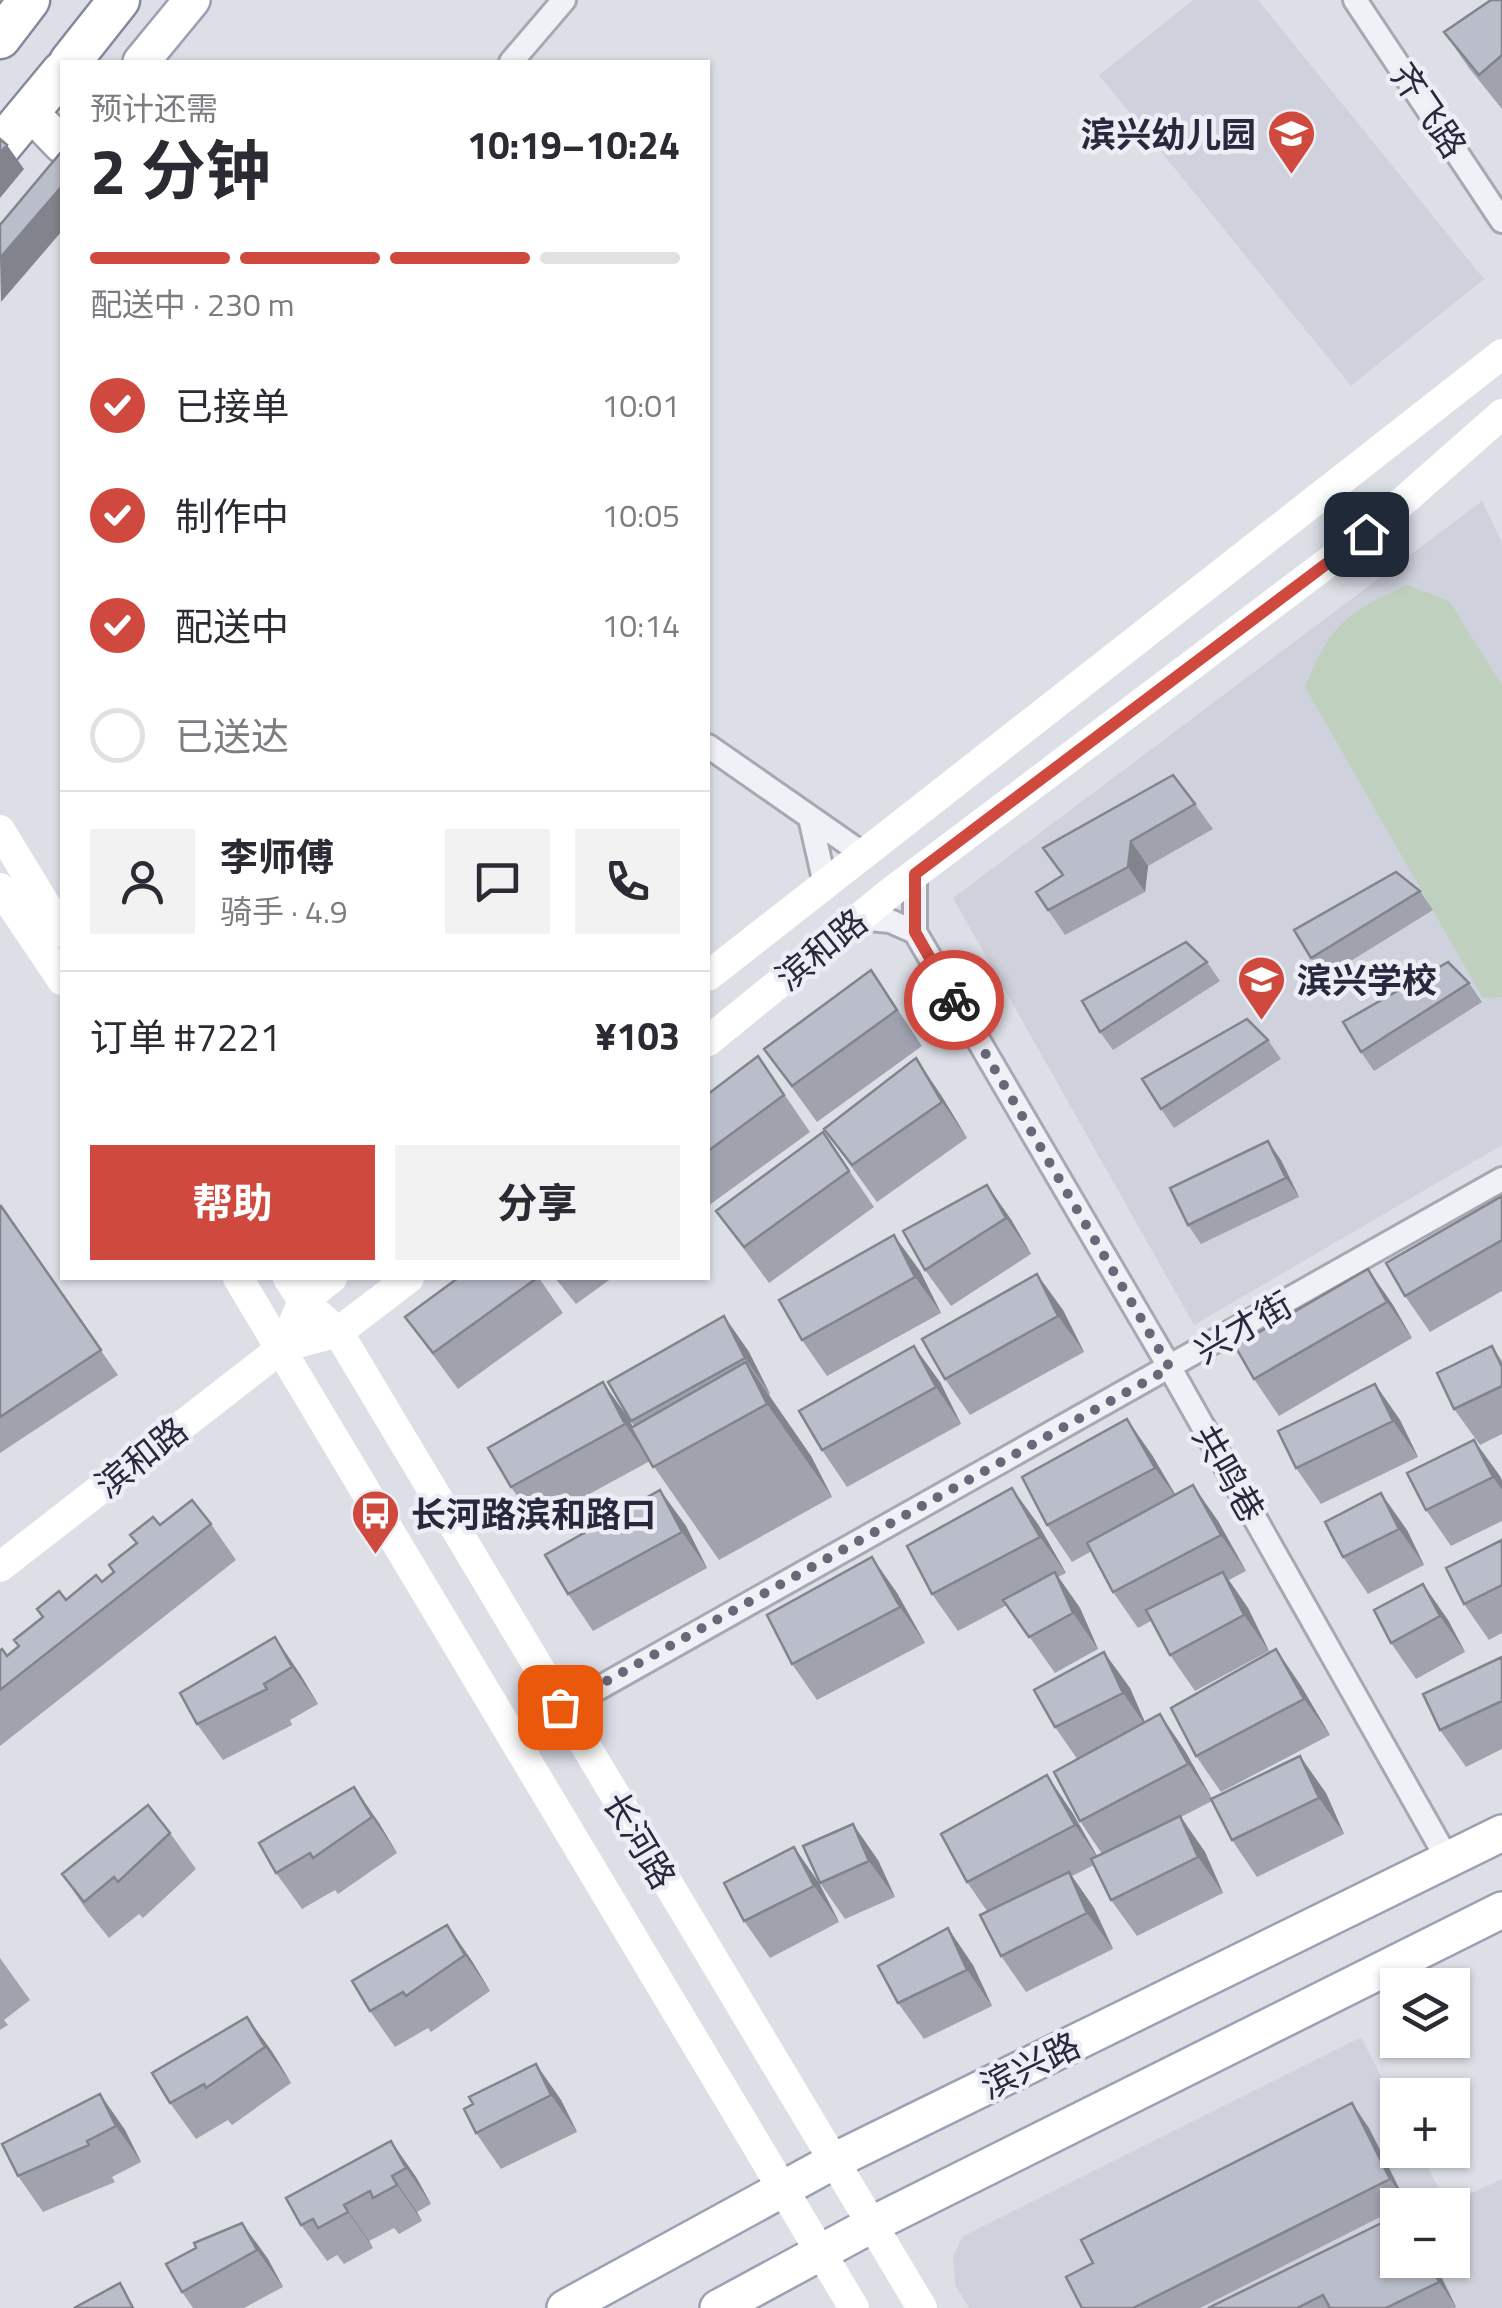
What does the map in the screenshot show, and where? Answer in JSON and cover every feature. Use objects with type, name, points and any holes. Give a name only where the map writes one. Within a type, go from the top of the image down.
[{"type":"highway","points":[[0,38],[30,0]]},
{"type":"highway","points":[[72,60],[119,0]]},
{"type":"highway","points":[[0,147],[60,74]]},
{"type":"main road","points":[[143,60],[192,0]]},
{"type":"main road","points":[[30,112],[58,157]]},
{"type":"main road","name":"滨和路","points":[[710,974],[1502,354]]},
{"type":"main road","name":"滨和路","points":[[710,1040],[915,874],[1366,534],[1502,414]]},
{"type":"main road","points":[[0,830],[60,929]]},
{"type":"main road","points":[[0,888],[60,977]]},
{"type":"main road","name":"长河路","points":[[239,1280],[283,1347],[854,2308]]},
{"type":"main road","points":[[295,1289],[325,1280]]},
{"type":"main road","name":"滨和路","points":[[0,1568],[283,1347],[338,1332],[406,1280]]},
{"type":"main road","name":"滨和路","points":[[283,1347],[295,1289]]},
{"type":"main road","name":"长河路","points":[[295,1289],[338,1332],[922,2308]]},
{"type":"main road","name":"滨兴路","points":[[565,2308],[834,2161],[1502,1833]]},
{"type":"main road","name":"滨兴路","points":[[718,2308],[873,2224],[1502,1910]]},
{"type":"street","points":[[513,60],[564,0]]},
{"type":"street","name":"齐飞路","points":[[1355,0],[1502,221]]},
{"type":"street","points":[[710,747],[811,822],[863,854]]},
{"type":"street","points":[[811,822],[826,884]]},
{"type":"street","points":[[860,918],[885,920],[915,932],[915,874]]},
{"type":"street","name":"共鸣巷","points":[[915,932],[1170,1368],[1448,1860]]},
{"type":"street","name":"兴才街","points":[[512,1737],[1502,1179]]},
{"type":"shaded area","name":"滨兴幼儿园","points":[[1193,0],[1258,0],[1484,279],[1351,386],[1099,75]]},
{"type":"shaded area","name":"滨兴学校","points":[[1482,501],[1502,542],[1502,1145],[1194,1325],[953,898]]},
{"type":"shaded area","points":[[1361,2037],[1382,2078],[1380,2168],[1428,2168],[1439,2188],[1380,2188],[1380,2278],[1470,2278],[1470,2194],[1502,2179],[1502,2308],[969,2308],[955,2285],[953,2257],[963,2236]]},
{"type":"green space","points":[[1407,585],[1449,601],[1502,685],[1502,997],[1483,998],[1305,687],[1323,648],[1342,623]]},
{"type":"building","points":[[1491,0],[1502,0],[1502,55],[1479,75],[1444,32]]},
{"type":"building","points":[[60,153],[60,188],[0,258],[0,225]]},
{"type":"building","points":[[1173,775],[1195,804],[1131,841],[1128,867],[1048,910],[1036,892],[1063,875],[1043,848]]},
{"type":"building","points":[[1396,872],[1420,891],[1311,958],[1294,930]]},
{"type":"building","points":[[1186,942],[1207,962],[1100,1032],[1082,1001]]},
{"type":"building","points":[[1448,962],[1469,983],[1361,1052],[1343,1022]]},
{"type":"building","points":[[871,970],[897,1010],[792,1086],[764,1049]]},
{"type":"building","points":[[1247,1019],[1268,1040],[1161,1109],[1142,1079]]},
{"type":"building","points":[[758,1056],[784,1095],[710,1150],[710,1092]]},
{"type":"building","points":[[916,1058],[942,1102],[852,1165],[824,1129]]},
{"type":"building","points":[[823,1132],[849,1171],[744,1247],[716,1211]]},
{"type":"building","points":[[1268,1141],[1286,1178],[1188,1225],[1170,1188]]},
{"type":"building","points":[[987,1185],[1006,1218],[925,1270],[903,1231]]},
{"type":"building","points":[[1502,1196],[1502,1240],[1405,1296],[1386,1263]]},
{"type":"building","points":[[0,1207],[101,1350],[0,1417]]},
{"type":"building","points":[[894,1235],[915,1277],[802,1340],[779,1300]]},
{"type":"building","points":[[1368,1269],[1387,1302],[1254,1379],[1235,1346]]},
{"type":"building","points":[[1037,1274],[1058,1316],[945,1379],[922,1339]]},
{"type":"building","points":[[455,1280],[534,1280],[433,1353],[405,1317]]},
{"type":"building","points":[[724,1316],[745,1358],[631,1421],[608,1382]]},
{"type":"building","points":[[914,1346],[936,1387],[822,1450],[799,1411]]},
{"type":"building","points":[[1492,1346],[1502,1367],[1502,1386],[1454,1409],[1437,1373]]},
{"type":"building","points":[[746,1362],[767,1404],[653,1467],[631,1428]]},
{"type":"building","points":[[603,1382],[625,1424],[511,1487],[488,1448]]},
{"type":"building","points":[[1375,1384],[1393,1421],[1296,1468],[1278,1431]]},
{"type":"building","points":[[1127,1419],[1155,1468],[1047,1525],[1022,1477]]},
{"type":"building","points":[[1474,1440],[1493,1477],[1426,1510],[1407,1473]]},
{"type":"building","points":[[1193,1485],[1221,1535],[1113,1592],[1087,1543]]},
{"type":"building","points":[[1012,1488],[1040,1537],[932,1594],[907,1546]]},
{"type":"building","points":[[660,1490],[682,1532],[568,1594],[545,1555]]},
{"type":"building","points":[[1381,1493],[1399,1529],[1343,1557],[1325,1522]]},
{"type":"building","points":[[192,1500],[211,1524],[0,1690],[0,1651],[7,1656],[19,1646],[14,1640],[43,1617],[37,1609],[59,1591],[66,1600],[96,1575],[102,1582],[114,1572],[109,1565],[137,1543],[130,1535],[153,1517],[160,1525]]},
{"type":"building","points":[[1502,1540],[1502,1585],[1464,1604],[1446,1568]]},
{"type":"building","points":[[872,1557],[900,1607],[792,1664],[767,1615]]},
{"type":"building","points":[[1055,1572],[1073,1613],[1029,1637],[1003,1600]]},
{"type":"building","points":[[1223,1572],[1244,1615],[1170,1655],[1146,1610]]},
{"type":"building","points":[[1423,1584],[1440,1616],[1391,1643],[1374,1610]]},
{"type":"building","points":[[275,1637],[292,1667],[264,1684],[267,1689],[197,1724],[180,1693]]},
{"type":"building","points":[[1276,1649],[1304,1699],[1196,1756],[1171,1708]]},
{"type":"building","points":[[1104,1652],[1123,1693],[1055,1727],[1034,1690]]},
{"type":"building","points":[[1502,1657],[1502,1701],[1440,1730],[1423,1694]]},
{"type":"building","points":[[1160,1714],[1188,1764],[1080,1821],[1054,1772]]},
{"type":"building","points":[[1300,1756],[1319,1798],[1232,1840],[1211,1799]]},
{"type":"building","points":[[1047,1775],[1075,1825],[967,1882],[941,1834]]},
{"type":"building","points":[[354,1787],[372,1817],[313,1858],[310,1853],[276,1873],[259,1843]]},
{"type":"building","points":[[148,1805],[170,1833],[118,1882],[114,1877],[84,1902],[62,1874]]},
{"type":"building","points":[[1180,1816],[1198,1857],[1111,1900],[1091,1859]]},
{"type":"building","points":[[853,1824],[869,1861],[820,1883],[803,1846]]},
{"type":"building","points":[[794,1847],[814,1886],[744,1921],[724,1883]]},
{"type":"building","points":[[1069,1872],[1087,1913],[1001,1956],[980,1915]]},
{"type":"building","points":[[447,1925],[465,1955],[406,1996],[403,1992],[370,2011],[352,1981]]},
{"type":"building","points":[[948,1928],[967,1970],[898,2003],[878,1966]]},
{"type":"building","points":[[247,2017],[265,2047],[206,2088],[204,2084],[170,2103],[152,2073]]},
{"type":"building","points":[[536,2064],[551,2095],[476,2133],[464,2109],[473,2104],[469,2097]]},
{"type":"building","points":[[100,2094],[116,2126],[87,2141],[89,2145],[18,2176],[2,2144]]},
{"type":"building","points":[[1352,2103],[1380,2159],[1380,2168],[1384,2168],[1390,2179],[1133,2308],[1082,2308],[1066,2277],[1093,2263],[1081,2240]]},
{"type":"building","points":[[391,2141],[406,2168],[392,2176],[397,2185],[373,2198],[370,2191],[344,2205],[348,2212],[318,2228],[313,2219],[301,2225],[286,2198]]},
{"type":"building","points":[[242,2223],[257,2250],[182,2292],[166,2264],[196,2248],[194,2243]]},
{"type":"building","points":[[1380,2224],[1380,2278],[1437,2278],[1439,2282],[1386,2308],[1330,2308],[1323,2295],[1297,2308],[1208,2308]]},
{"type":"building","points":[[120,2283],[133,2308],[74,2308]]},
{"type":"way so far","points":[[560,1707],[1170,1368],[954,1000]]},
{"type":"place","name":"滨兴幼儿园","points":[[1291,176]]},
{"type":"place","name":"滨兴学校","points":[[1262,1022]]},
{"type":"place","name":"长河路滨和路口","points":[[376,1556]]},
{"type":"route","points":[[954,1000],[915,932],[915,874],[1366,534]]}]
